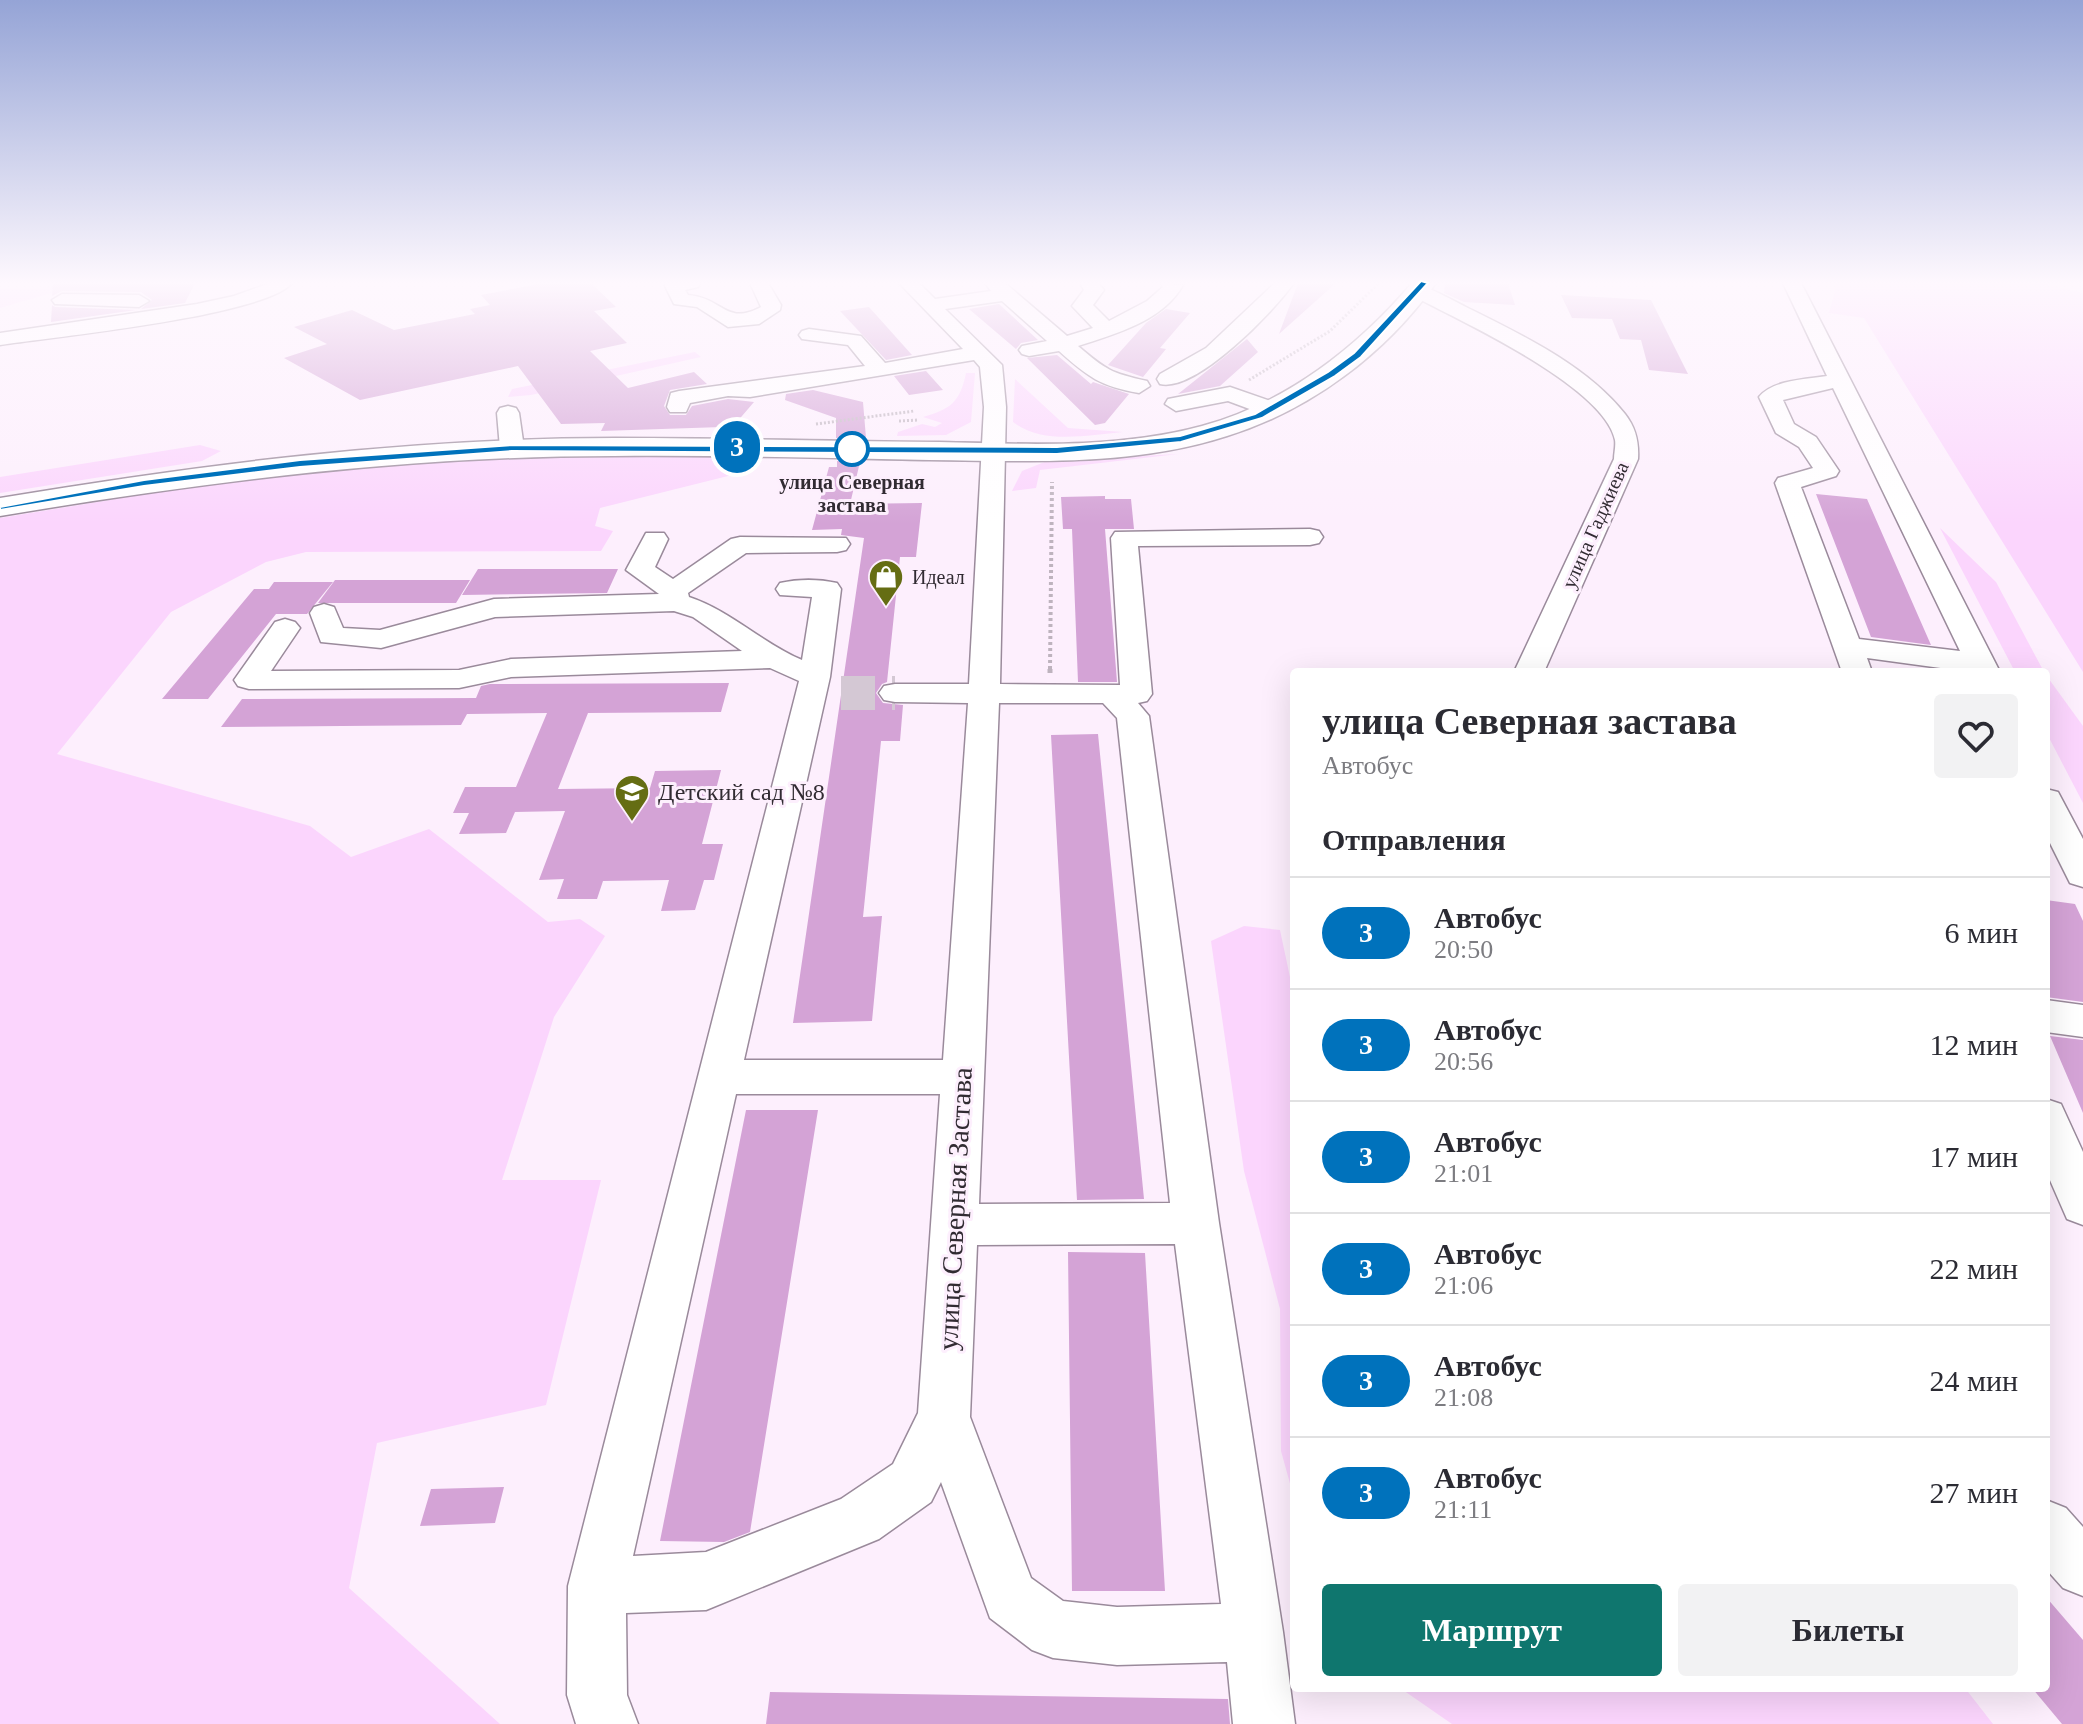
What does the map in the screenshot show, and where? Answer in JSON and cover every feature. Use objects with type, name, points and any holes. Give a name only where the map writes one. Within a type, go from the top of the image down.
[{"type":"main road","points":[[0,507],[144,483],[300,463],[512,448],[1072,450],[1181,439],[1215,431],[1271,409],[1344,363]]},
{"type":"street","points":[[874,363],[880,370]]},
{"type":"street","points":[[678,407],[679,398],[724,383],[750,390],[918,363]]},
{"type":"street","name":"улица Северная Застава","points":[[597,1586],[706,1581],[859,1519],[912,1483],[944,1417],[996,451],[989,363]]},
{"type":"street","points":[[1085,363],[1114,382],[1139,386]]},
{"type":"street","points":[[1168,379],[1191,370],[1198,363]]},
{"type":"street","name":"улица Гаджиева","points":[[1531,668],[1626,459],[1627,439],[1614,417],[1588,388],[1552,363]]},
{"type":"street","points":[[1831,363],[1983,668]]},
{"type":"street","points":[[1839,380],[1791,389],[1770,397],[1784,428],[1808,442],[1827,471],[1787,483],[1851,659],[1983,668]]},
{"type":"street","points":[[1176,404],[1230,394],[1271,409]]},
{"type":"street","points":[[508,413],[512,448]]},
{"type":"street","points":[[895,693],[1136,694],[1124,538],[1310,537]]},
{"type":"street","points":[[655,539],[640,570],[675,597],[703,611],[823,688]]},
{"type":"street","points":[[324,613],[331,636],[381,639],[494,608],[675,597],[740,545],[837,544]]},
{"type":"street","points":[[607,1724],[597,1695],[597,1586],[718,1077],[823,688],[827,589],[790,589]]},
{"type":"street","points":[[285,628],[249,680],[459,679],[527,667],[774,659]]},
{"type":"street","points":[[1111,694],[1133,716],[1196,1223],[1254,1632],[1264,1724]]},
{"type":"street","points":[[2050,808],[2083,874]]},
{"type":"street","points":[[2050,1017],[2083,1021]]},
{"type":"street","points":[[718,1077],[961,1077]]},
{"type":"street","points":[[2050,1127],[2083,1205]]},
{"type":"street","points":[[955,1225],[1196,1223]]},
{"type":"street","points":[[944,1417],[1010,1598],[1053,1629],[1117,1636],[1254,1632]]},
{"type":"street","points":[[2050,1532],[2083,1568]]},
{"type":"path","points":[[1247,381],[1276,363]]},
{"type":"path","points":[[899,421],[919,420]]},
{"type":"path","points":[[1049,694],[1052,482]]},
{"type":"shaded area","points":[[638,363],[672,363],[531,395],[508,397],[512,389]]},
{"type":"shaded area","points":[[1892,363],[2083,363],[2083,672]]},
{"type":"shaded area","points":[[966,373],[975,373],[971,422],[946,435],[897,436],[898,432],[922,424],[935,427],[942,423],[923,417],[953,403],[961,391]]},
{"type":"shaded area","points":[[1015,379],[1068,428],[1123,432],[1066,437],[1038,434],[1025,429],[1013,422]]},
{"type":"shaded area","points":[[200,445],[221,451],[202,461],[0,493],[0,477]]},
{"type":"shaded area","points":[[1178,454],[1040,470],[1036,488],[1012,491],[1022,471],[1047,461]]},
{"type":"shaded area","points":[[732,456],[742,466],[728,476],[600,508],[595,526],[613,531],[601,551],[306,552],[266,562],[171,612],[57,754],[310,826],[351,857],[429,829],[548,922],[580,919],[605,936],[554,1017],[502,1180],[601,1180],[546,1405],[377,1443],[349,1588],[500,1724],[0,1724],[0,518],[292,470],[494,458]]},
{"type":"shaded area","points":[[1940,528],[1996,582],[2042,668],[2013,668]]},
{"type":"shaded area","points":[[2050,681],[2083,726],[2083,803],[2050,740]]},
{"type":"shaded area","points":[[1244,926],[1280,930],[1290,977],[1290,1484],[1281,1451],[1280,1309],[1244,1171],[1211,941]]},
{"type":"shaded area","points":[[1406,1692],[1968,1692],[1993,1724],[1452,1724]]},
{"type":"building","points":[[294,363],[603,363],[628,388],[694,372],[707,384],[670,390],[664,406],[670,415],[686,415],[692,406],[728,399],[754,402],[736,423],[722,427],[601,431],[605,423],[561,424],[518,366],[360,400]]},
{"type":"building","points":[[1033,363],[1067,363],[1091,384],[1093,382],[1129,394],[1105,423],[1095,425]]},
{"type":"building","points":[[1109,363],[1154,363],[1143,377]]},
{"type":"building","points":[[1216,363],[1245,363],[1220,386],[1178,394]]},
{"type":"building","points":[[1647,363],[1683,363],[1688,374],[1649,370]]},
{"type":"building","points":[[926,371],[943,390],[909,395],[894,376]]},
{"type":"building","points":[[813,390],[863,402],[866,438],[836,438],[836,418],[785,400],[786,394]]},
{"type":"building","points":[[837,461],[860,462],[850,504],[922,503],[916,557],[900,557],[887,682],[876,693],[883,703],[903,705],[900,741],[881,741],[863,917],[882,916],[872,1021],[793,1023],[864,538],[841,535],[842,529],[812,530],[829,467],[837,467]]},
{"type":"building","points":[[1816,494],[1867,499],[1931,645],[1871,637]]},
{"type":"building","points":[[1105,496],[1105,499],[1131,499],[1134,529],[1105,529],[1117,682],[1078,682],[1072,529],[1063,529],[1061,497]]},
{"type":"building","points":[[478,569],[618,569],[607,593],[462,595]]},
{"type":"building","points":[[335,580],[470,580],[456,603],[318,603]]},
{"type":"building","points":[[274,582],[333,582],[307,614],[276,614],[208,699],[162,699],[254,589],[269,589]]},
{"type":"building","points":[[729,683],[721,712],[588,713],[558,789],[650,788],[655,771],[721,770],[702,844],[723,844],[714,880],[704,880],[695,910],[661,911],[669,880],[603,881],[597,899],[557,899],[564,879],[539,880],[565,811],[515,812],[506,833],[459,834],[469,813],[453,813],[465,787],[516,787],[547,713],[467,714],[461,725],[221,727],[242,699],[476,698],[481,686],[490,684]]},
{"type":"building","points":[[1098,734],[1144,1199],[1077,1200],[1051,735]]},
{"type":"building","points":[[2050,901],[2075,904],[2083,921],[2083,1002],[2050,998]]},
{"type":"building","points":[[2050,1036],[2083,1040],[2083,1113]]},
{"type":"building","points":[[746,1110],[818,1110],[750,1532],[724,1542],[660,1541]]},
{"type":"building","points":[[1068,1252],[1145,1253],[1165,1591],[1072,1591]]},
{"type":"building","points":[[504,1487],[495,1523],[420,1526],[431,1489]]},
{"type":"building","points":[[2050,1602],[2083,1640],[2083,1724],[2062,1724],[2035,1692],[2050,1692]]},
{"type":"building","points":[[770,1692],[1228,1699],[1230,1724],[766,1724]]},
{"type":"tunnel","points":[[841,693],[895,693]]},
{"type":"bus line","name":"3","points":[[0,507],[144,483],[300,463],[512,448],[785,447],[1057,451],[1135,445],[1215,431],[1258,416],[1346,363]]},
{"type":"place","name":"улица Северная застава","points":[[852,449]]},
{"type":"place","name":"Идеал","points":[[886,608]]},
{"type":"place","name":"Детский сад №8","points":[[632,823]]}]
